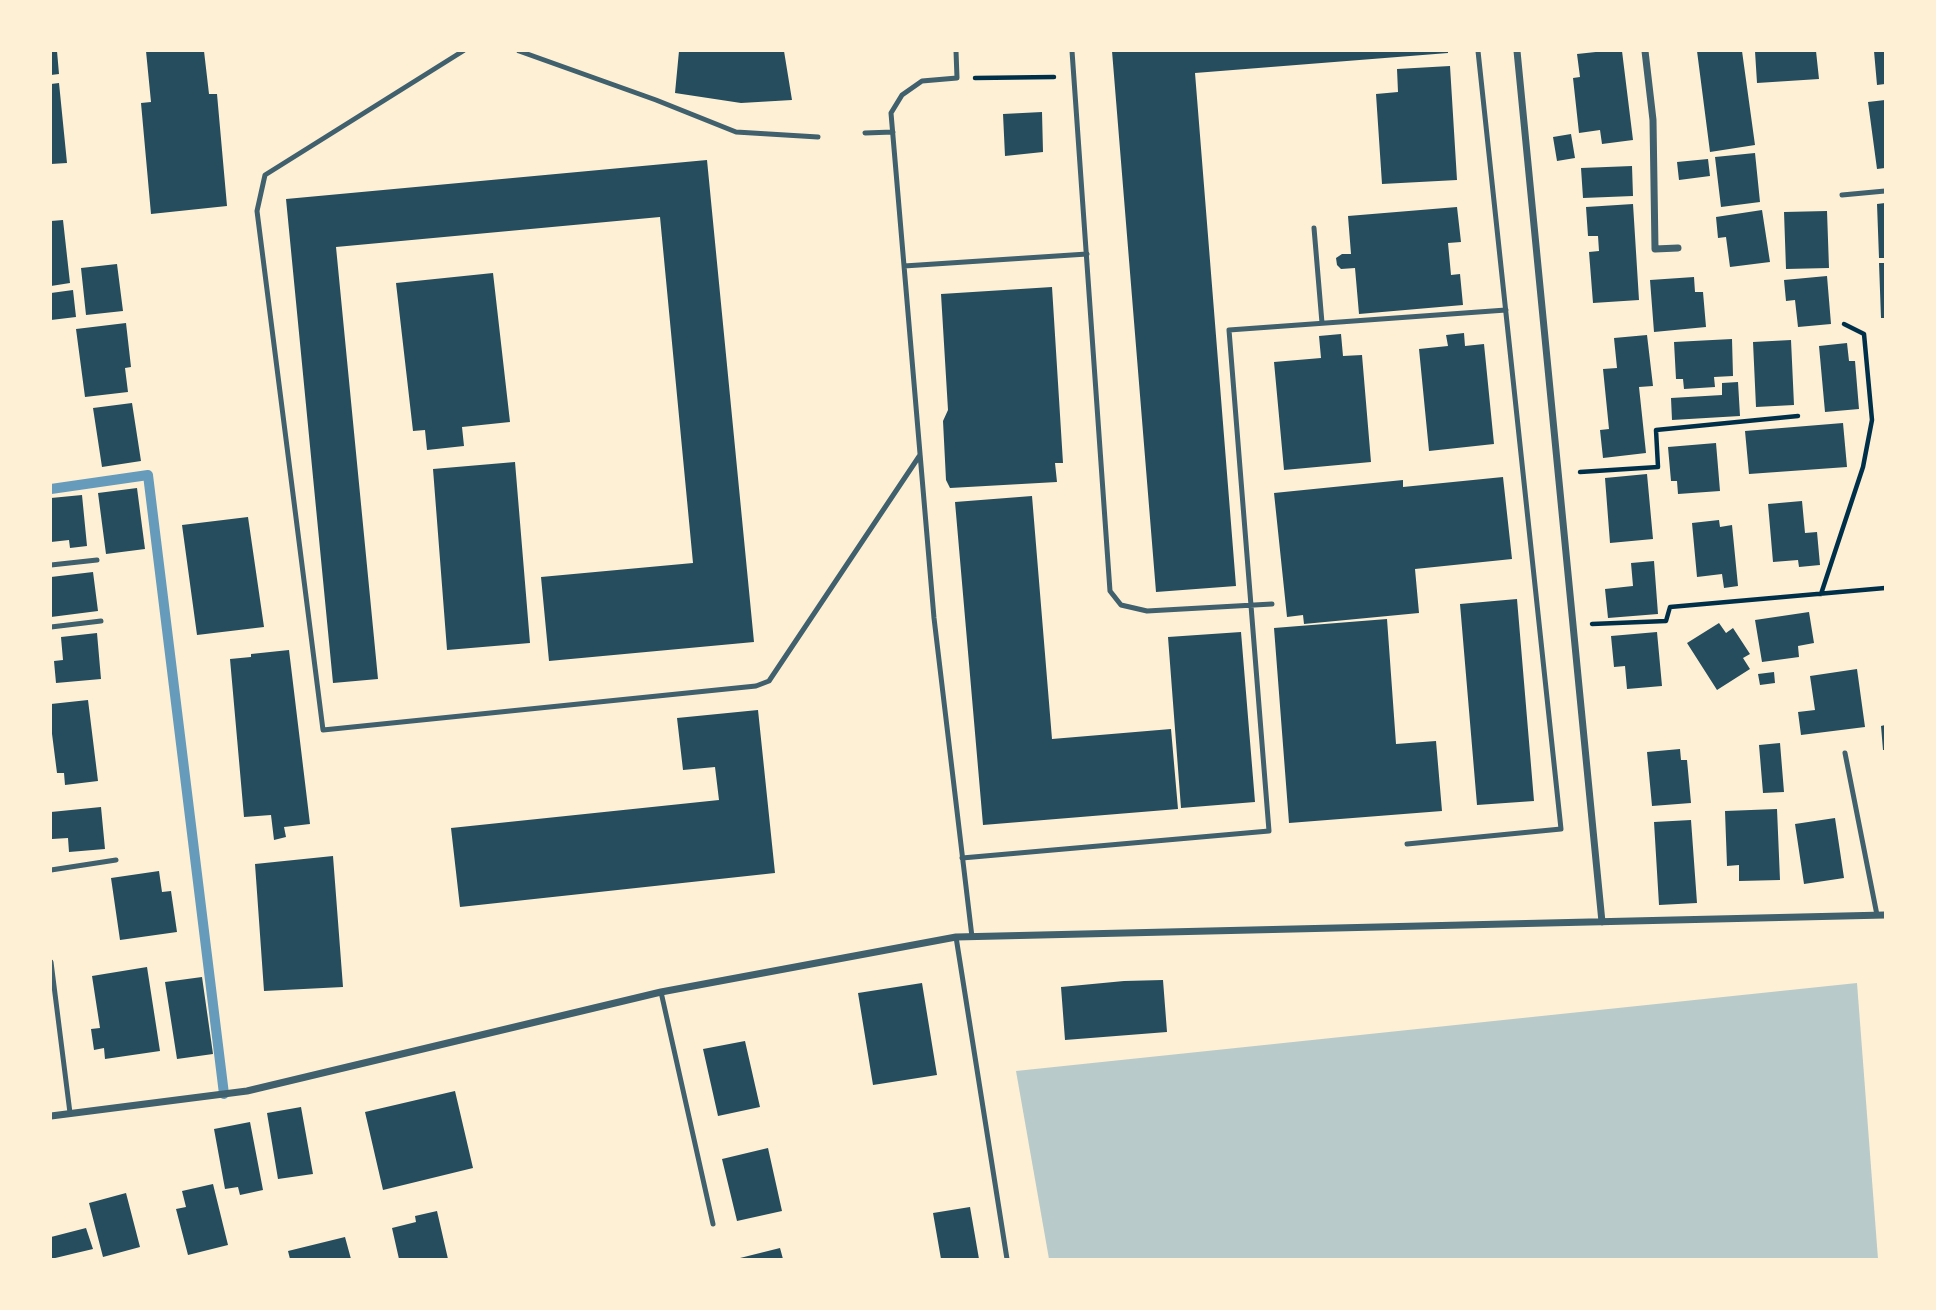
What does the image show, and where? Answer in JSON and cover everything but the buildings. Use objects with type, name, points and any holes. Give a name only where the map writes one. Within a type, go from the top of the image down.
[{"type":"street","points":[[1517,51],[1602,922]]},
{"type":"street","points":[[1645,51],[1653,120],[1655,249],[1678,248]]},
{"type":"street","points":[[51,1116],[247,1091],[661,992],[956,937],[1881,915]]},
{"type":"lane","points":[[463,51],[265,176],[257,211],[323,730],[756,686],[769,681],[920,455]]},
{"type":"lane","points":[[519,51],[736,132],[818,137]]},
{"type":"lane","points":[[956,51],[957,78],[922,81],[902,95],[891,113],[934,618],[972,937]]},
{"type":"lane","points":[[1072,51],[1110,591],[1121,605],[1147,611],[1272,604]]},
{"type":"lane","points":[[1407,844],[1561,829],[1479,51]]},
{"type":"lane","points":[[865,133],[892,132]]},
{"type":"lane","points":[[1842,195],[1885,191]]},
{"type":"lane","points":[[1314,228],[1322,323]]},
{"type":"lane","points":[[904,266],[1087,254]]},
{"type":"lane","points":[[962,858],[1269,831],[1229,330],[1506,310]]},
{"type":"lane","points":[[51,565],[97,560]]},
{"type":"lane","points":[[51,627],[101,621]]},
{"type":"lane","points":[[1845,753],[1881,915]]},
{"type":"lane","points":[[51,870],[116,860]]},
{"type":"lane","points":[[956,937],[1007,1259]]},
{"type":"lane","points":[[51,962],[70,1113]]},
{"type":"lane","points":[[661,992],[713,1224]]},
{"type":"path","points":[[957,78],[1074,76]]},
{"type":"path","points":[[1821,594],[1863,467],[1872,420],[1864,334],[1844,324]]},
{"type":"path","points":[[1558,473],[1658,467],[1656,430],[1798,416]]},
{"type":"path","points":[[1573,625],[1666,621],[1670,607],[1885,588]]},
{"type":"shaded area","points":[[1857,983],[1878,1259],[1049,1259],[1016,1071]]},
{"type":"waterway","points":[[51,489],[148,475],[224,1094]]}]
